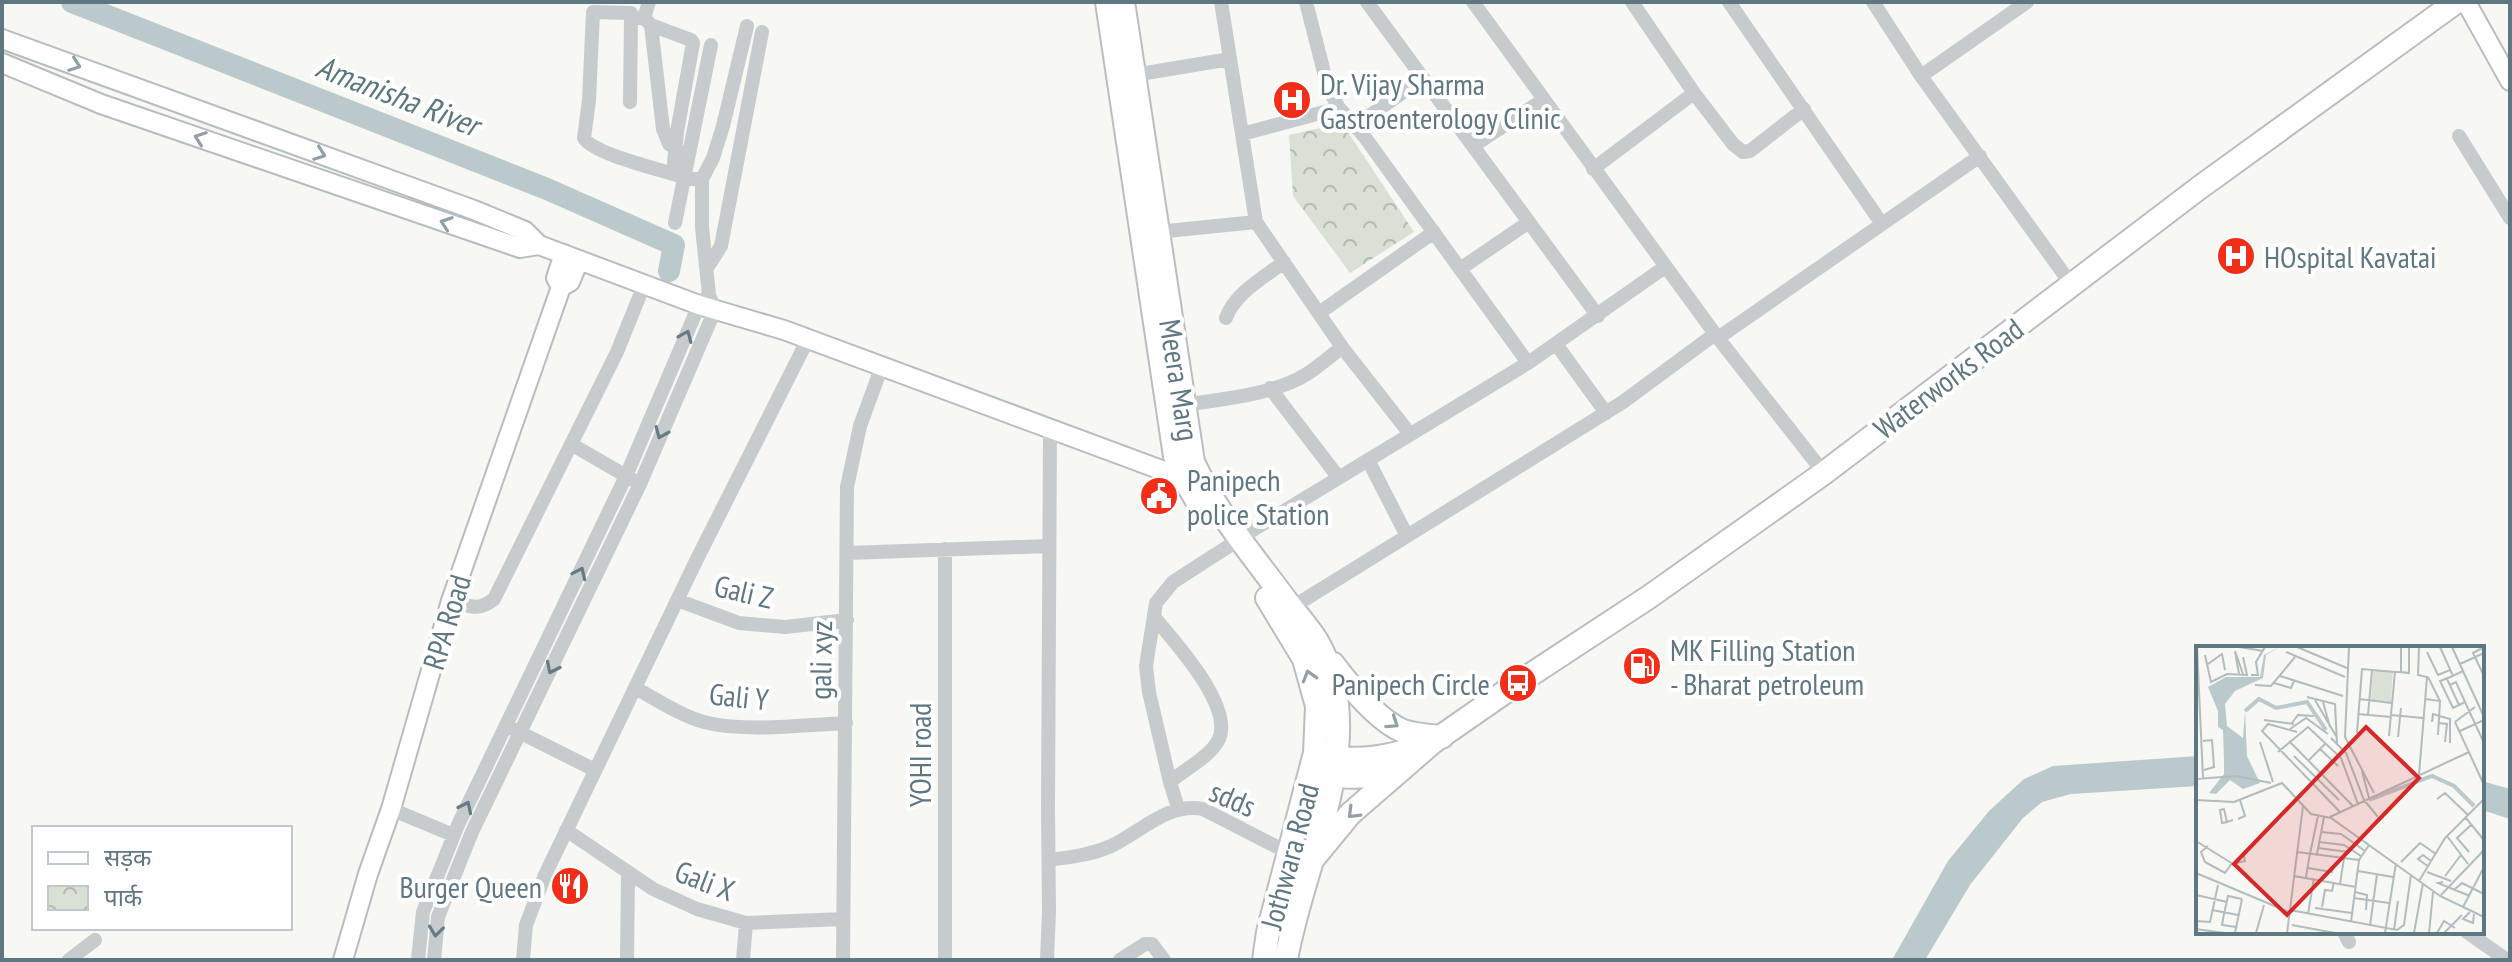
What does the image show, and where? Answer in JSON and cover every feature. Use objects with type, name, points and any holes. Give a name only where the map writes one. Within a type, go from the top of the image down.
[{"type":"main road","name":"Meera Marg","points":[[1107,2],[1173,444],[1183,477],[1202,511],[1291,608],[1320,647],[1336,688],[1313,859]]},
{"type":"main road","name":"Meera Marg","points":[[1123,2],[1193,462],[1234,543],[1304,659],[1317,706],[1324,765]]},
{"type":"main road","name":"Waterworks Road","points":[[1437,740],[1649,597],[1824,473],[2442,6]]},
{"type":"main road","points":[[1320,647],[1341,675],[1384,718],[1401,730],[1437,740]]},
{"type":"main road","points":[[1324,765],[1381,757],[1437,740]]},
{"type":"main road","points":[[1313,859],[1350,814],[1437,740]]},
{"type":"main road","points":[[1324,765],[1350,779],[1399,771]]},
{"type":"main road","name":"Jothwara Road","points":[[1264,960],[1268,932],[1289,853],[1324,765]]},
{"type":"main road","name":"Jothwara Road","points":[[1286,960],[1290,932],[1313,859]]},
{"type":"street","points":[[630,102],[638,15],[649,2]]},
{"type":"street","points":[[1221,2],[1256,222],[1342,347],[1410,434]]},
{"type":"street","points":[[1306,2],[1328,88],[1339,108],[1434,232],[1528,363]]},
{"type":"street","points":[[1367,2],[1598,316]]},
{"type":"street","points":[[1473,2],[1716,336],[1824,473]]},
{"type":"street","points":[[1632,2],[1694,93],[1733,144],[1743,152],[1750,151],[1804,109]]},
{"type":"street","points":[[1729,2],[1882,224]]},
{"type":"street","points":[[1873,2],[1921,76],[2071,284]]},
{"type":"street","points":[[1921,76],[2027,2]]},
{"type":"street","points":[[2466,2],[2510,81]]},
{"type":"street","points":[[679,175],[677,132],[693,43],[687,37],[638,15],[594,7],[586,143],[606,153],[679,175],[702,179]]},
{"type":"street","points":[[638,15],[663,129],[669,144],[677,149]]},
{"type":"street","points":[[434,960],[435,933],[445,898],[472,832],[640,484],[708,303],[702,179],[713,158],[723,126],[747,26]]},
{"type":"street","points":[[707,268],[721,246],[762,32]]},
{"type":"street","points":[[2,39],[474,210],[525,231],[539,245],[644,285],[708,303],[808,339],[1183,477],[1205,488]]},
{"type":"street","points":[[675,223],[679,175],[711,45]]},
{"type":"street","points":[[1134,75],[1230,59]]},
{"type":"street","points":[[2,63],[101,104],[520,248],[539,245]]},
{"type":"street","points":[[1355,126],[1423,78]]},
{"type":"street","points":[[1593,169],[1694,93]]},
{"type":"street","points":[[1473,146],[1543,100]]},
{"type":"street","points":[[1242,134],[1339,108]]},
{"type":"street","points":[[2459,136],[2510,218]]},
{"type":"street","points":[[1291,608],[1606,413],[1980,156]]},
{"type":"street","points":[[1157,232],[1256,222]]},
{"type":"street","points":[[1460,269],[1529,222]]},
{"type":"street","points":[[1319,313],[1434,232]]},
{"type":"street","name":"RPA Road","points":[[343,960],[391,809],[451,601],[561,287],[570,282],[572,257]]},
{"type":"street","points":[[1226,318],[1230,307],[1241,295],[1284,262]]},
{"type":"street","points":[[1178,808],[1149,692],[1146,666],[1156,603],[1173,582],[1528,363],[1665,267]]},
{"type":"street","points":[[451,601],[479,608],[494,599],[617,352],[644,285]]},
{"type":"street","points":[[418,960],[419,932],[430,892],[453,835],[708,303]]},
{"type":"street","points":[[523,960],[531,908],[566,830],[808,339]]},
{"type":"street","points":[[1556,344],[1606,413]]},
{"type":"street","points":[[1183,405],[1237,398],[1270,388],[1306,374],[1342,347]]},
{"type":"street","name":"gali xyz","points":[[843,960],[847,487],[860,426],[882,366]]},
{"type":"street","points":[[1270,388],[1339,478]]},
{"type":"street","points":[[1047,960],[1050,428]]},
{"type":"street","points":[[571,444],[640,484]]},
{"type":"street","points":[[1368,460],[1407,536]]},
{"type":"street","points":[[847,553],[1049,546]]},
{"type":"street","name":"YOHI road","points":[[945,549],[945,960]]},
{"type":"street","name":"Gali Z","points":[[677,600],[739,623],[785,627],[847,620]]},
{"type":"street","points":[[1154,617],[1217,703],[1222,723],[1219,740],[1170,782]]},
{"type":"street","name":"Gali Y","points":[[635,688],[708,723],[777,727],[846,723]]},
{"type":"street","points":[[505,726],[595,770]]},
{"type":"street","name":"sdds","points":[[1049,860],[1093,853],[1114,845],[1178,808],[1203,809],[1289,853]]},
{"type":"street","points":[[391,809],[453,835]]},
{"type":"street","name":"Gali X","points":[[566,830],[653,889],[697,909],[746,923],[843,919]]},
{"type":"street","points":[[627,960],[628,873]]},
{"type":"street","points":[[430,892],[445,898]]},
{"type":"street","points":[[743,960],[746,923]]},
{"type":"street","points":[[2470,934],[2507,960]]},
{"type":"street","points":[[69,960],[95,940]]},
{"type":"street","points":[[1120,960],[1145,944],[1152,944],[1164,960]]},
{"type":"green space","points":[[1342,123],[1414,232],[1350,273],[1293,196],[1289,135]]},
{"type":"shaded area","points":[[2196,756],[2196,786],[2071,794],[2042,802],[2023,818],[1970,885],[1925,960],[1892,960],[1948,861],[1989,811],[2024,779],[2053,766]]},
{"type":"shaded area","points":[[2484,782],[2510,789],[2510,819],[2484,811]]},
{"type":"waterway","name":"Amanisha River","points":[[72,2],[547,189],[674,245],[669,271]]},
{"type":"place","name":"Dr. Vijay Sharma Gastroenterology Clinic","points":[[1292,100]]},
{"type":"place","name":"HOspital Kavatai","points":[[2236,256]]},
{"type":"place","name":"Panipech police Station","points":[[1159,496]]},
{"type":"place","name":"MK Filling Station - Bharat petroleum","points":[[1642,666]]},
{"type":"place","name":"Panipech Circle","points":[[1518,683]]},
{"type":"place","name":"Burger Queen","points":[[570,886]]}]
